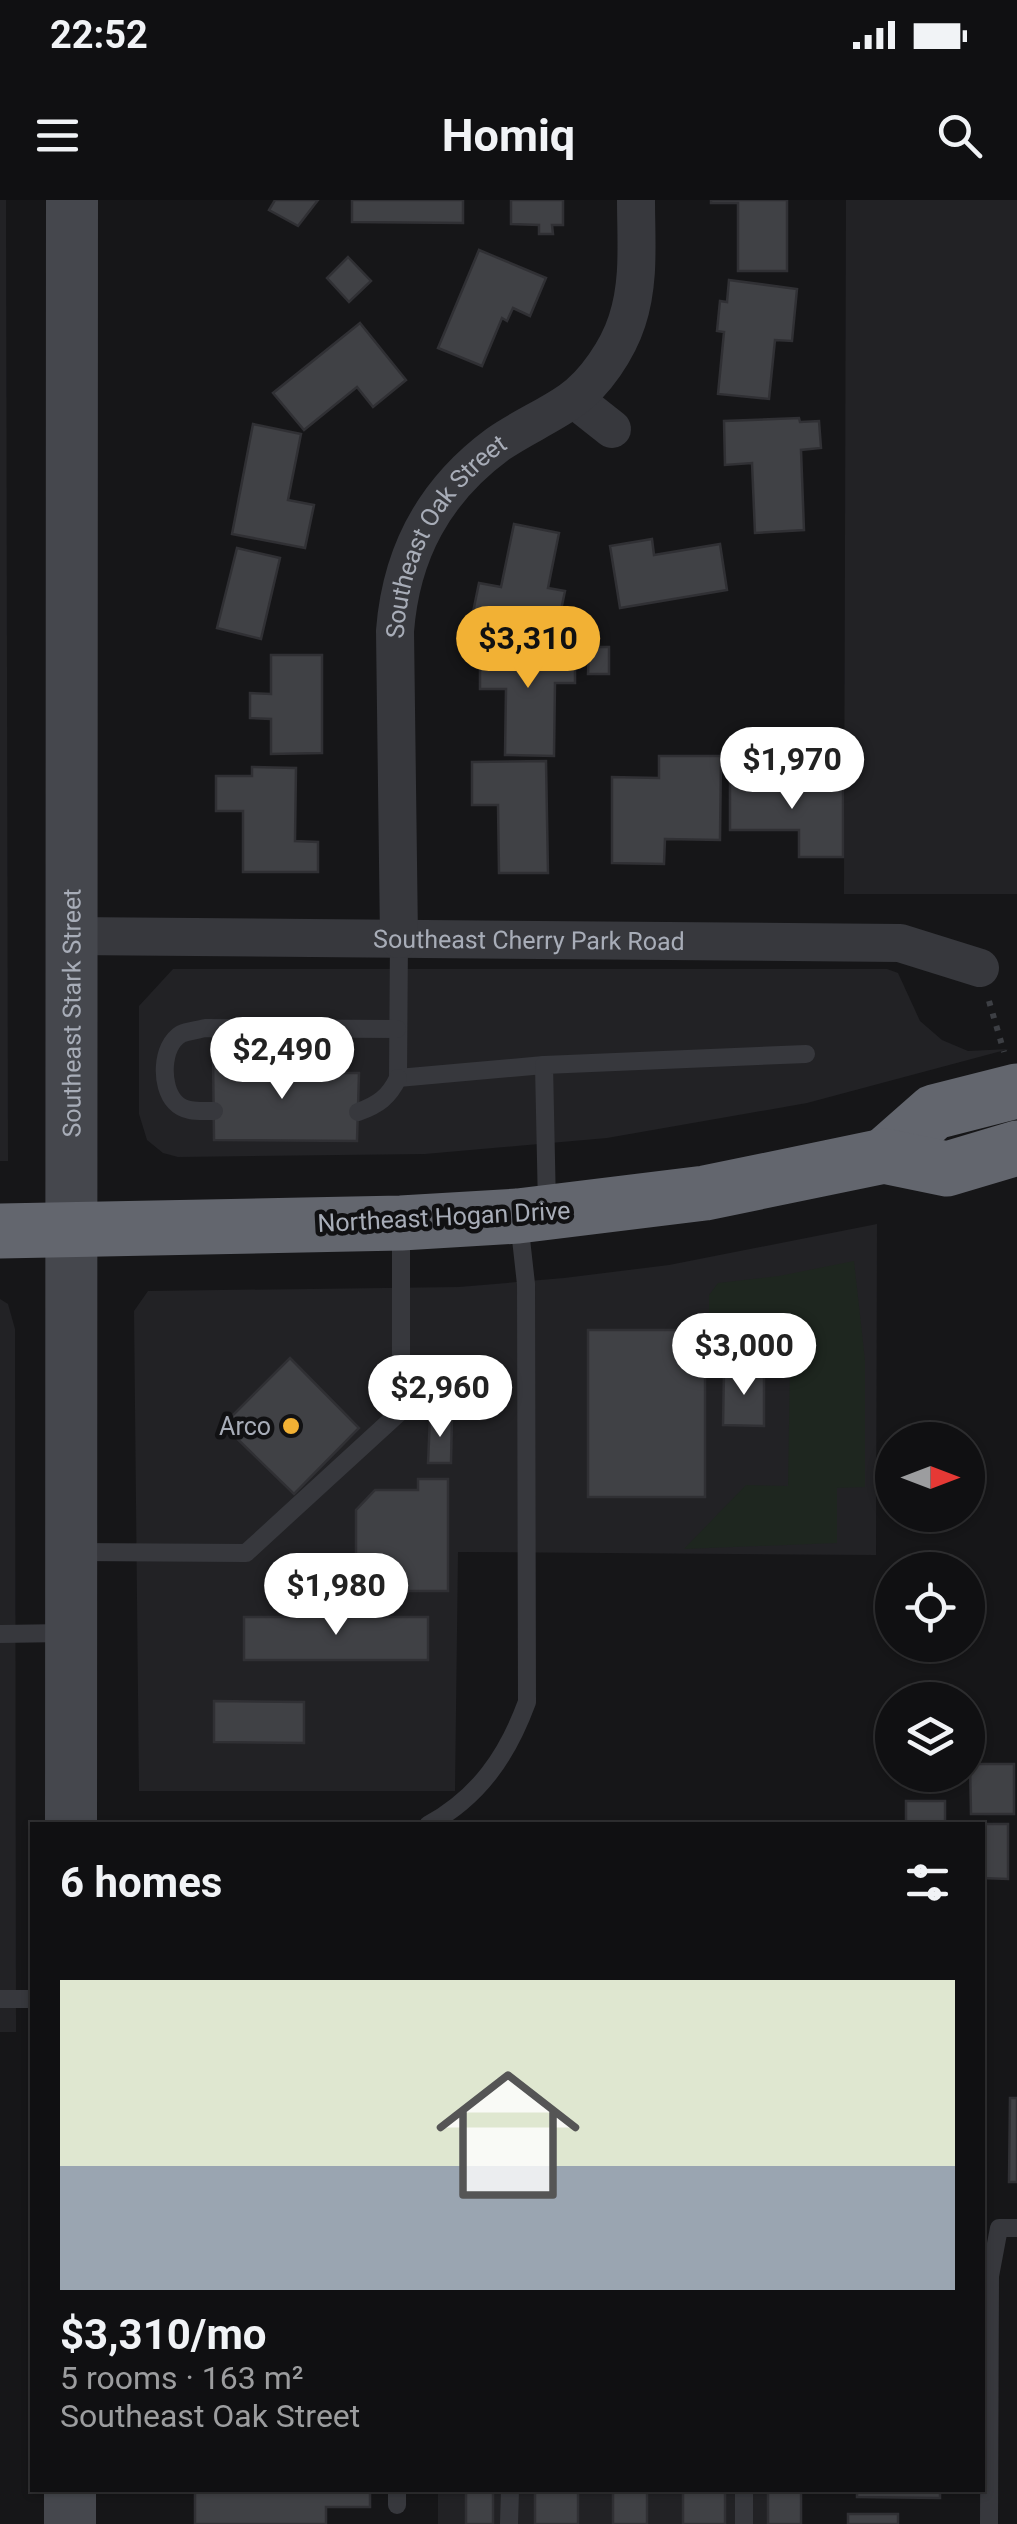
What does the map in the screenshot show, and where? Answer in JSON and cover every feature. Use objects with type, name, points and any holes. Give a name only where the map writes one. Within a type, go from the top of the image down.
[{"type":"highway","points":[[884,1156],[934,1112],[1016,1091]]},
{"type":"highway","name":"Northeast Hogan Drive","points":[[0,1231],[401,1224],[533,1214],[704,1192],[884,1156],[946,1169],[1017,1148]]},
{"type":"main road","name":"Southeast Stark Street","points":[[71,1822],[72,200]]},
{"type":"main road","points":[[70,2492],[70,2524]]},
{"type":"street","name":"Southeast Oak Street","points":[[399,939],[395,630],[398,590],[412,548],[434,508],[464,473],[498,444],[574,399],[606,362],[626,323],[636,279],[636,200]]},
{"type":"street","points":[[574,399],[612,429]]},
{"type":"street","name":"Southeast Cherry Park Road","points":[[72,936],[900,943],[980,968]]},
{"type":"lane","points":[[358,1112],[390,1094],[398,1078],[399,939]]},
{"type":"lane","points":[[214,1111],[190,1111],[175,1103],[166,1086],[167,1051],[180,1034],[205,1028],[396,1029]]},
{"type":"lane","points":[[398,1078],[544,1065],[806,1054]]},
{"type":"lane","points":[[433,1822],[460,1806],[480,1787],[513,1740],[527,1702],[526,1284],[544,1065]]},
{"type":"lane","points":[[70,1552],[246,1552],[401,1411],[401,1224]]},
{"type":"lane","points":[[0,1634],[70,1633]]},
{"type":"lane","points":[[0,1998],[30,1998]]},
{"type":"lane","points":[[988,2524],[990,2276],[1008,2228]]},
{"type":"lane","points":[[509,2524],[510,2492]]},
{"type":"lane","points":[[744,2492],[744,2524]]},
{"type":"path","points":[[980,968],[1016,1091]]},
{"type":"shaded area","points":[[0,200],[6,200],[8,1161],[0,1161]]},
{"type":"shaded area","points":[[846,200],[1017,200],[1017,894],[844,894]]},
{"type":"shaded area","points":[[173,969],[887,969],[898,973],[920,1021],[942,1040],[968,1051],[1009,1049],[807,1103],[607,1138],[425,1154],[178,1157],[163,1153],[147,1140],[139,1114],[139,1006]]},
{"type":"shaded area","points":[[877,1224],[875,1555],[458,1552],[455,1791],[139,1791],[134,1311],[148,1291],[459,1287],[669,1265]]},
{"type":"shaded area","points":[[854,1261],[865,1360],[865,1487],[837,1488],[837,1543],[684,1549],[746,1485],[788,1486],[790,1363],[709,1363],[709,1295],[718,1283]]},
{"type":"shaded area","points":[[0,1299],[8,1304],[15,1329],[16,2032],[0,2032]]},
{"type":"shaded area","points":[[438,2492],[802,2492],[802,2524],[438,2524]]},
{"type":"building","points":[[275,200],[318,200],[298,226],[269,210]]},
{"type":"building","points":[[352,200],[463,200],[463,223],[352,222]]},
{"type":"building","points":[[511,200],[563,200],[563,225],[552,225],[553,234],[539,234],[539,225],[511,224]]},
{"type":"building","points":[[711,200],[787,200],[787,271],[738,271],[738,203]]},
{"type":"building","points":[[479,250],[546,278],[530,316],[513,308],[507,321],[502,318],[482,366],[438,348]]},
{"type":"building","points":[[348,257],[371,281],[349,302],[327,278]]},
{"type":"building","points":[[729,280],[797,289],[792,341],[775,340],[769,399],[718,394],[724,332],[717,331],[720,301],[727,302]]},
{"type":"building","points":[[360,323],[406,380],[373,407],[357,387],[304,430],[273,393]]},
{"type":"building","points":[[799,418],[800,422],[819,421],[821,448],[801,450],[804,530],[755,533],[752,463],[725,465],[724,421]]},
{"type":"building","points":[[253,424],[301,434],[288,500],[314,505],[305,548],[232,534]]},
{"type":"building","points":[[514,524],[559,533],[548,588],[565,591],[555,639],[471,622],[479,583],[501,587]]},
{"type":"building","points":[[652,539],[654,555],[720,544],[727,590],[620,608],[610,546]]},
{"type":"building","points":[[237,548],[280,558],[261,639],[217,628]]},
{"type":"building","points":[[480,644],[575,644],[575,683],[555,683],[554,756],[505,755],[506,689],[480,689]]},
{"type":"building","points":[[589,647],[609,647],[609,674],[588,674]]},
{"type":"building","points":[[271,655],[322,655],[322,753],[271,754],[271,719],[250,718],[250,693],[271,694]]},
{"type":"building","points":[[659,756],[721,756],[720,840],[665,839],[664,864],[612,863],[612,777],[659,778]]},
{"type":"building","points":[[546,761],[548,873],[499,873],[498,805],[472,805],[472,762]]},
{"type":"building","points":[[252,767],[296,768],[295,841],[318,842],[318,872],[243,872],[243,811],[216,811],[216,776],[252,776]]},
{"type":"building","points":[[730,781],[843,782],[843,857],[799,857],[799,830],[730,830]]},
{"type":"building","points":[[213,1057],[294,1057],[294,1073],[359,1073],[357,1141],[214,1140]]},
{"type":"building","points":[[588,1330],[705,1330],[705,1497],[588,1497]]},
{"type":"building","name":"Arco","points":[[290,1358],[359,1428],[294,1494],[223,1425]]},
{"type":"building","points":[[724,1370],[764,1370],[764,1426],[723,1425]]},
{"type":"building","points":[[430,1417],[452,1417],[451,1463],[428,1463]]},
{"type":"building","points":[[418,1479],[448,1479],[448,1591],[356,1591],[356,1510],[375,1490],[418,1490]]},
{"type":"building","points":[[244,1617],[428,1617],[428,1660],[244,1660]]},
{"type":"building","points":[[214,1701],[304,1702],[304,1743],[214,1742]]},
{"type":"building","points":[[985,1764],[1014,1764],[1014,1814],[971,1814],[971,1792],[985,1792]]},
{"type":"building","points":[[906,1801],[945,1801],[945,1822],[906,1822]]},
{"type":"building","points":[[985,1824],[1008,1824],[1008,1879],[985,1878]]},
{"type":"building","points":[[1010,2098],[1017,2098],[1017,2182],[1009,2182]]},
{"type":"building","points":[[195,2492],[370,2492],[370,2507],[326,2507],[326,2524],[195,2524]]},
{"type":"building","points":[[466,2492],[493,2492],[493,2524],[466,2524]]},
{"type":"building","points":[[535,2492],[578,2492],[578,2524],[535,2524]]},
{"type":"building","points":[[613,2492],[647,2492],[647,2524],[613,2524]]},
{"type":"building","points":[[683,2492],[725,2492],[725,2524],[683,2524]]},
{"type":"building","points":[[768,2492],[801,2492],[801,2524],[768,2524]]},
{"type":"building","points":[[857,2492],[940,2492],[940,2498],[857,2497]]},
{"type":"building","points":[[848,2514],[898,2514],[898,2524],[848,2524]]},
{"type":"place","name":"Arco","points":[[291,1426]]}]
